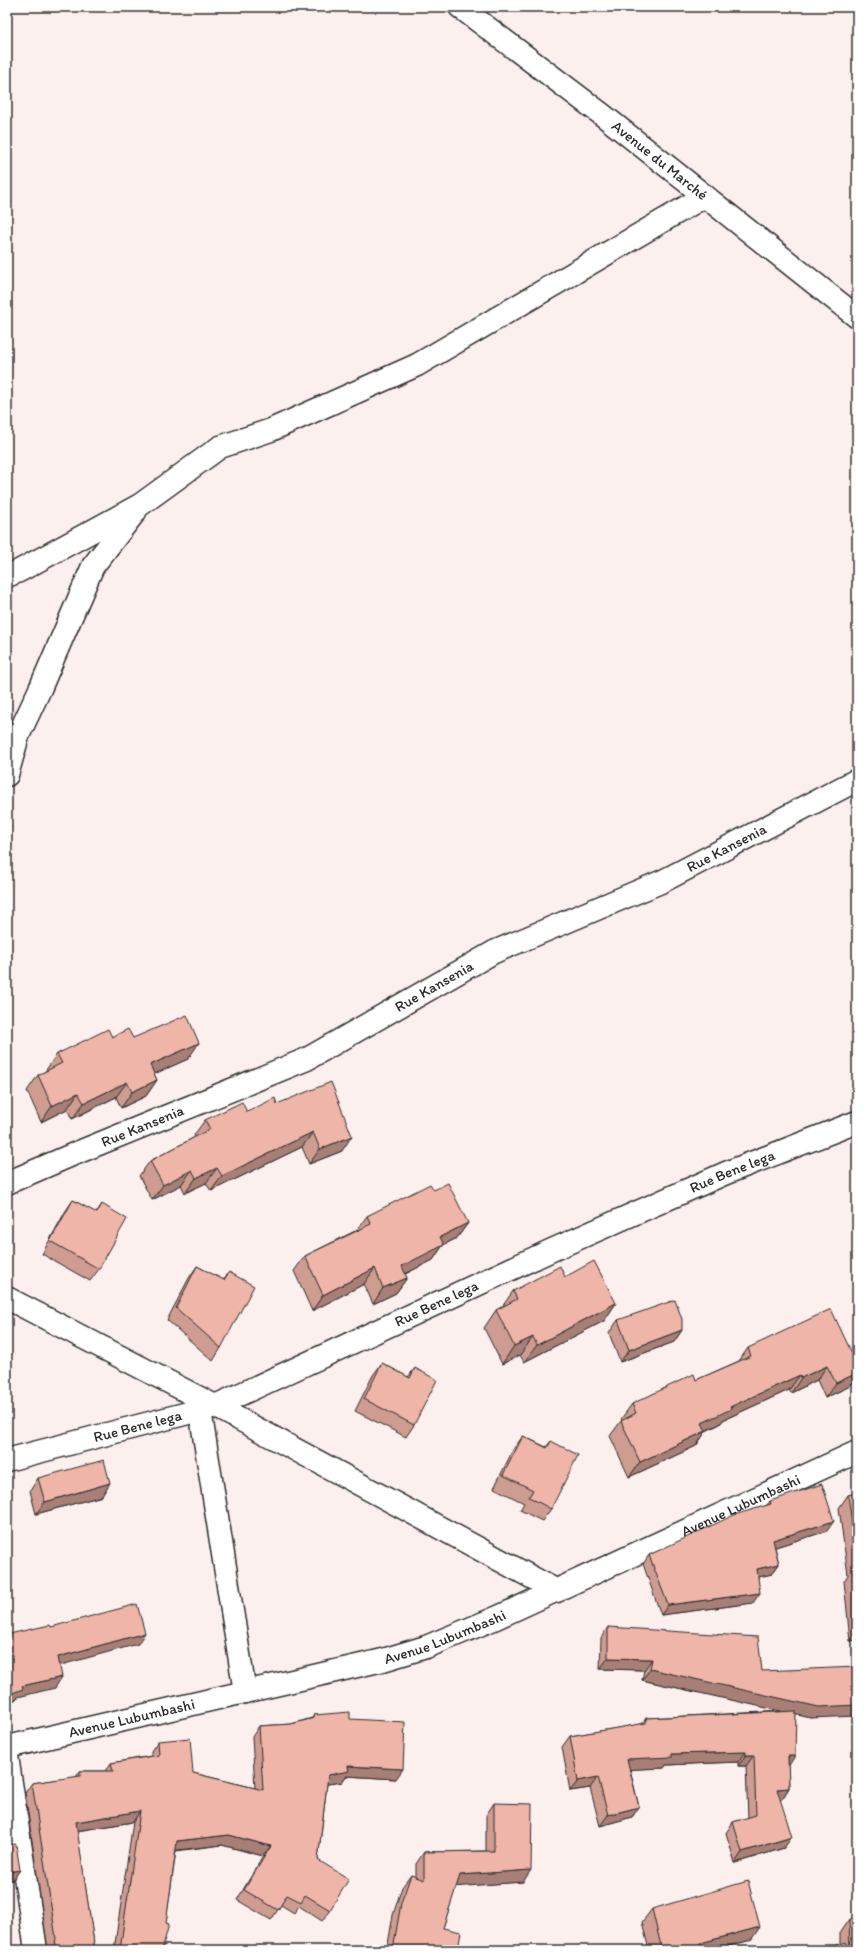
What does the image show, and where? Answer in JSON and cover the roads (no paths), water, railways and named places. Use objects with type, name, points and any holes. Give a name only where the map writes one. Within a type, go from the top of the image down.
[{"type":"street","name":"Avenue du Marché","points":[[460,7],[604,116],[857,317]]},
{"type":"street","points":[[7,576],[19,571],[140,505],[220,447],[271,430],[417,365],[705,196]]},
{"type":"street","points":[[7,775],[18,736],[93,566],[140,505]]},
{"type":"street","name":"Rue Kansenia","points":[[7,1183],[74,1154],[307,1059],[494,952],[663,880],[857,780]]},
{"type":"street","name":"Rue Bene lega","points":[[7,1460],[208,1408],[624,1218],[789,1147],[857,1122]]},
{"type":"street","points":[[7,1298],[208,1408],[557,1591]]},
{"type":"street","points":[[208,1408],[245,1692]]},
{"type":"street","name":"Avenue Lubumbashi","points":[[7,1746],[383,1660],[426,1647],[557,1591],[857,1452]]},
{"type":"street","points":[[7,1756],[36,1950]]}]
